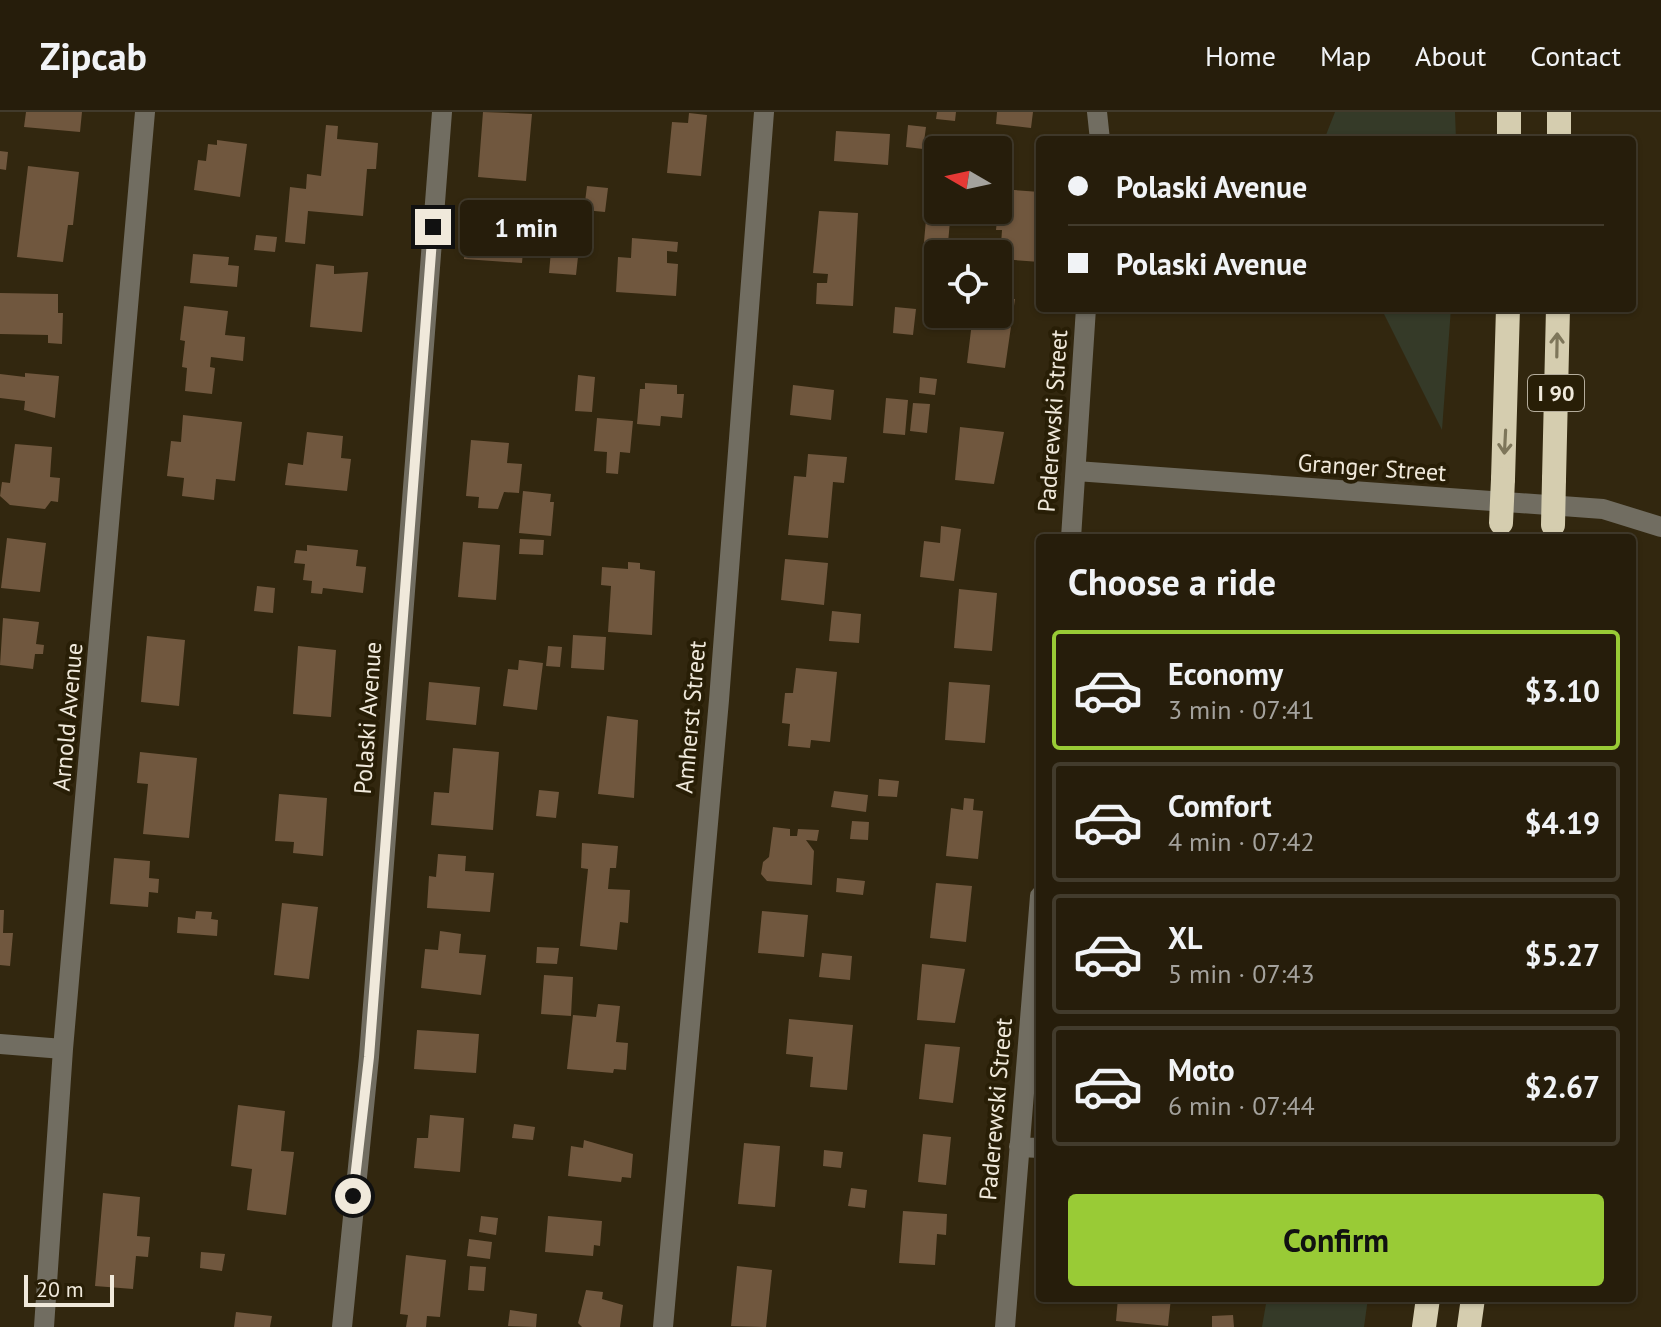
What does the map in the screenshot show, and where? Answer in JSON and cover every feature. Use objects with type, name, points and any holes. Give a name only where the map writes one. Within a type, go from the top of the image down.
[{"type":"highway","points":[[1509,112],[1509,136]]},
{"type":"highway","points":[[1559,112],[1559,136]]},
{"type":"highway","name":"I 90","points":[[1501,531],[1508,312]]},
{"type":"highway","name":"I 90","points":[[1552,532],[1558,312]]},
{"type":"highway","points":[[1424,1327],[1427,1302]]},
{"type":"highway","points":[[1469,1327],[1472,1302]]},
{"type":"street","name":"Arnold Avenue","points":[[44,1327],[63,1049],[145,112]]},
{"type":"street","name":"Polaski Avenue","points":[[342,1327],[369,1057],[442,112]]},
{"type":"street","name":"Amherst Street","points":[[663,1327],[719,700],[764,112]]},
{"type":"street","points":[[1097,112],[1100,136]]},
{"type":"street","name":"Paderewski Street","points":[[1071,534],[1086,312]]},
{"type":"street","name":"Granger Street","points":[[1076,471],[1603,509],[1661,527]]},
{"type":"street","name":"Paderewski Street","points":[[1005,1327],[1030,1148],[1036,997]]},
{"type":"street","points":[[0,1044],[63,1049]]},
{"type":"green space","points":[[1335,112],[1455,112],[1456,136],[1326,136]]},
{"type":"green space","points":[[1383,312],[1451,312],[1442,430]]},
{"type":"green space","points":[[1266,1302],[1367,1302],[1364,1327],[1262,1327]]},
{"type":"building","points":[[26,112],[82,112],[80,132],[24,127]]},
{"type":"building","points":[[483,112],[532,114],[526,181],[478,177]]},
{"type":"building","points":[[937,112],[956,112],[955,121],[936,119]]},
{"type":"building","points":[[997,112],[1033,112],[1031,128],[996,124]]},
{"type":"building","points":[[689,113],[707,115],[701,176],[667,173],[672,122],[688,123]]},
{"type":"building","points":[[326,125],[338,126],[337,139],[378,143],[376,169],[367,169],[363,216],[308,211],[305,244],[285,242],[290,187],[306,189],[307,174],[321,176]]},
{"type":"building","points":[[908,125],[926,127],[923,149],[906,147]]},
{"type":"building","points":[[836,131],[890,134],[888,165],[834,161]]},
{"type":"building","points":[[217,140],[247,144],[240,197],[194,190],[198,160],[206,161],[208,144],[217,145]]},
{"type":"building","points":[[0,151],[8,152],[6,170],[0,169]]},
{"type":"building","points":[[28,166],[79,172],[73,225],[68,225],[63,262],[17,257]]},
{"type":"building","points":[[587,186],[608,188],[605,212],[584,210]]},
{"type":"building","points":[[1012,190],[1036,192],[1036,262],[1012,260],[1012,240],[1001,240],[1002,230],[996,230],[997,224],[1012,224]]},
{"type":"building","points":[[819,211],[858,213],[853,306],[816,304],[817,283],[827,283],[828,274],[813,273]]},
{"type":"building","points":[[479,215],[513,218],[512,227],[525,228],[522,263],[464,259],[467,223],[478,224]]},
{"type":"building","points":[[926,224],[950,224],[948,240],[924,240]]},
{"type":"building","points":[[559,227],[581,230],[576,275],[549,273],[551,251],[556,252]]},
{"type":"building","points":[[256,235],[277,237],[275,252],[254,250]]},
{"type":"building","points":[[632,238],[678,242],[677,252],[667,251],[667,263],[678,264],[676,296],[616,292],[618,257],[631,258]]},
{"type":"building","points":[[193,254],[229,257],[228,265],[239,266],[237,287],[190,283]]},
{"type":"building","points":[[316,264],[334,266],[334,274],[368,272],[362,332],[310,327]]},
{"type":"building","points":[[0,293],[58,294],[58,313],[63,313],[62,344],[48,343],[48,335],[0,334]]},
{"type":"building","points":[[184,306],[228,311],[225,335],[245,337],[243,361],[211,357],[210,367],[215,368],[212,394],[185,391],[187,368],[182,367],[185,341],[180,340]]},
{"type":"building","points":[[895,307],[916,309],[913,335],[893,333]]},
{"type":"building","points":[[971,328],[1011,328],[1005,368],[967,363]]},
{"type":"building","points":[[25,373],[59,376],[55,418],[24,410],[25,401],[0,398],[0,374],[25,377]]},
{"type":"building","points":[[578,375],[595,377],[592,412],[575,411]]},
{"type":"building","points":[[920,377],[937,379],[935,395],[919,393]]},
{"type":"building","points":[[645,383],[677,385],[677,394],[684,394],[682,418],[661,416],[660,426],[637,424],[640,389],[645,389]]},
{"type":"building","points":[[793,385],[834,390],[831,420],[790,415]]},
{"type":"building","points":[[886,398],[908,400],[905,435],[883,433]]},
{"type":"building","points":[[913,403],[930,404],[927,433],[910,431]]},
{"type":"building","points":[[183,415],[242,422],[235,481],[216,479],[214,500],[182,496],[184,478],[167,476],[171,441],[181,442]]},
{"type":"building","points":[[597,418],[633,421],[630,453],[620,452],[618,474],[606,473],[607,452],[594,451]]},
{"type":"building","points":[[960,427],[1004,432],[994,484],[955,480]]},
{"type":"building","points":[[307,432],[343,436],[341,458],[351,459],[347,491],[285,485],[288,463],[303,465]]},
{"type":"building","points":[[471,440],[509,443],[507,463],[522,464],[519,493],[504,492],[498,509],[478,508],[479,497],[466,496]]},
{"type":"building","points":[[15,444],[52,447],[50,477],[60,478],[58,502],[51,501],[45,509],[10,505],[0,496],[2,482],[10,483]]},
{"type":"building","points":[[808,454],[847,457],[844,483],[833,482],[828,538],[788,535],[794,476],[806,477]]},
{"type":"building","points":[[523,491],[551,494],[550,502],[554,502],[551,536],[519,533]]},
{"type":"building","points":[[941,526],[961,529],[954,581],[920,577],[924,541],[940,543]]},
{"type":"building","points":[[7,538],[46,543],[40,592],[1,588]]},
{"type":"building","points":[[520,539],[544,540],[543,555],[519,554]]},
{"type":"building","points":[[463,542],[500,545],[496,600],[458,597]]},
{"type":"building","points":[[307,545],[358,550],[356,566],[366,567],[363,593],[323,588],[322,594],[311,593],[312,581],[303,580],[305,564],[294,563],[296,550],[307,551]]},
{"type":"building","points":[[785,559],[828,563],[824,605],[781,600]]},
{"type":"building","points":[[628,562],[640,563],[640,569],[655,571],[652,635],[608,632],[611,586],[601,585],[602,567],[628,569]]},
{"type":"building","points":[[257,586],[275,588],[273,613],[254,611]]},
{"type":"building","points":[[959,589],[997,593],[992,651],[954,648]]},
{"type":"building","points":[[832,611],[861,614],[859,643],[829,641]]},
{"type":"building","points":[[3,618],[39,622],[36,644],[44,645],[43,654],[35,654],[33,669],[0,665]]},
{"type":"building","points":[[573,635],[606,637],[604,670],[571,668]]},
{"type":"building","points":[[147,636],[185,640],[179,706],[141,702]]},
{"type":"building","points":[[298,646],[336,650],[331,717],[293,714]]},
{"type":"building","points":[[548,646],[562,647],[560,667],[546,666]]},
{"type":"building","points":[[519,660],[543,663],[537,710],[503,706],[508,669],[518,670]]},
{"type":"building","points":[[796,668],[837,672],[830,742],[811,740],[810,748],[788,746],[790,724],[782,723],[785,693],[793,693]]},
{"type":"building","points":[[429,682],[480,687],[476,725],[426,720]]},
{"type":"building","points":[[949,682],[990,685],[985,743],[945,740]]},
{"type":"building","points":[[607,716],[638,720],[634,798],[598,794]]},
{"type":"building","points":[[453,748],[499,752],[493,830],[431,825],[434,792],[449,793]]},
{"type":"building","points":[[140,752],[197,758],[189,838],[143,834],[148,784],[137,783]]},
{"type":"building","points":[[879,779],[899,781],[897,797],[878,796]]},
{"type":"building","points":[[539,790],[559,792],[556,818],[536,816]]},
{"type":"building","points":[[834,791],[868,795],[866,812],[831,807]]},
{"type":"building","points":[[279,794],[327,798],[323,856],[293,853],[294,842],[275,841]]},
{"type":"building","points":[[964,798],[974,799],[973,810],[983,811],[978,859],[946,856],[951,808],[963,810]]},
{"type":"building","points":[[852,821],[869,822],[868,840],[850,839]]},
{"type":"building","points":[[773,827],[790,829],[790,836],[797,836],[798,829],[819,830],[817,841],[806,840],[814,851],[812,885],[767,881],[761,874],[763,862],[769,857]]},
{"type":"building","points":[[582,843],[618,846],[616,868],[610,868],[608,889],[630,890],[628,923],[620,922],[617,950],[580,946],[588,869],[581,868]]},
{"type":"building","points":[[438,854],[466,856],[465,871],[494,873],[490,912],[427,908],[429,876],[436,877]]},
{"type":"building","points":[[114,858],[150,861],[149,878],[159,879],[158,893],[149,892],[148,907],[110,904]]},
{"type":"building","points":[[837,878],[865,881],[863,895],[836,892]]},
{"type":"building","points":[[936,883],[972,886],[966,942],[930,938]]},
{"type":"building","points":[[282,903],[318,907],[309,979],[274,975]]},
{"type":"building","points":[[0,910],[4,910],[3,933],[13,933],[10,966],[0,965]]},
{"type":"building","points":[[196,911],[212,912],[211,919],[218,920],[217,936],[177,933],[178,917],[195,919]]},
{"type":"building","points":[[762,911],[808,915],[804,957],[758,953]]},
{"type":"building","points":[[440,931],[461,934],[459,953],[486,955],[481,995],[421,988],[425,949],[438,950]]},
{"type":"building","points":[[537,947],[559,948],[557,964],[536,963]]},
{"type":"building","points":[[822,953],[852,956],[850,980],[819,977]]},
{"type":"building","points":[[922,964],[965,969],[955,1023],[917,1020]]},
{"type":"building","points":[[544,975],[573,977],[571,1016],[541,1014]]},
{"type":"building","points":[[598,1004],[620,1006],[616,1042],[628,1043],[626,1070],[614,1069],[613,1073],[567,1069],[573,1015],[596,1017]]},
{"type":"building","points":[[789,1019],[853,1025],[847,1090],[810,1087],[813,1057],[786,1054]]},
{"type":"building","points":[[417,1030],[479,1034],[476,1073],[414,1069]]},
{"type":"building","points":[[925,1044],[960,1047],[953,1103],[919,1099]]},
{"type":"building","points":[[238,1105],[285,1111],[281,1151],[294,1152],[286,1215],[247,1210],[252,1169],[231,1166]]},
{"type":"building","points":[[430,1115],[464,1118],[460,1172],[414,1168],[417,1138],[428,1138]]},
{"type":"building","points":[[514,1124],[535,1127],[533,1140],[512,1138]]},
{"type":"building","points":[[923,1134],[951,1137],[946,1185],[918,1182]]},
{"type":"building","points":[[584,1140],[633,1154],[631,1178],[622,1177],[621,1182],[568,1176],[571,1146],[583,1148]]},
{"type":"building","points":[[744,1143],[780,1146],[775,1207],[738,1204]]},
{"type":"building","points":[[824,1150],[843,1152],[841,1168],[823,1166]]},
{"type":"building","points":[[851,1188],[867,1190],[865,1208],[848,1206]]},
{"type":"building","points":[[103,1193],[140,1197],[137,1236],[150,1237],[148,1257],[136,1256],[133,1289],[95,1286]]},
{"type":"building","points":[[903,1211],[947,1214],[946,1235],[937,1234],[935,1265],[899,1263]]},
{"type":"building","points":[[481,1216],[498,1218],[496,1235],[479,1232]]},
{"type":"building","points":[[548,1216],[602,1221],[600,1246],[594,1245],[593,1256],[545,1252]]},
{"type":"building","points":[[469,1239],[492,1242],[490,1259],[467,1256]]},
{"type":"building","points":[[201,1252],[225,1254],[222,1271],[200,1268]]},
{"type":"building","points":[[406,1255],[446,1260],[440,1317],[427,1316],[426,1327],[406,1327],[408,1315],[400,1314]]},
{"type":"building","points":[[470,1266],[486,1267],[484,1291],[468,1290]]},
{"type":"building","points":[[737,1266],[772,1270],[766,1327],[731,1326]]},
{"type":"building","points":[[586,1290],[603,1292],[602,1299],[623,1305],[620,1327],[582,1327],[578,1323]]},
{"type":"building","points":[[1118,1302],[1171,1302],[1168,1326],[1116,1321]]},
{"type":"building","points":[[510,1310],[537,1314],[536,1327],[508,1326]]},
{"type":"building","points":[[236,1312],[272,1316],[270,1327],[234,1327]]},
{"type":"building","points":[[1233,1315],[1234,1327],[1212,1327],[1212,1316]]},
{"type":"route","points":[[353,1196],[369,1057],[433,227]]}]
